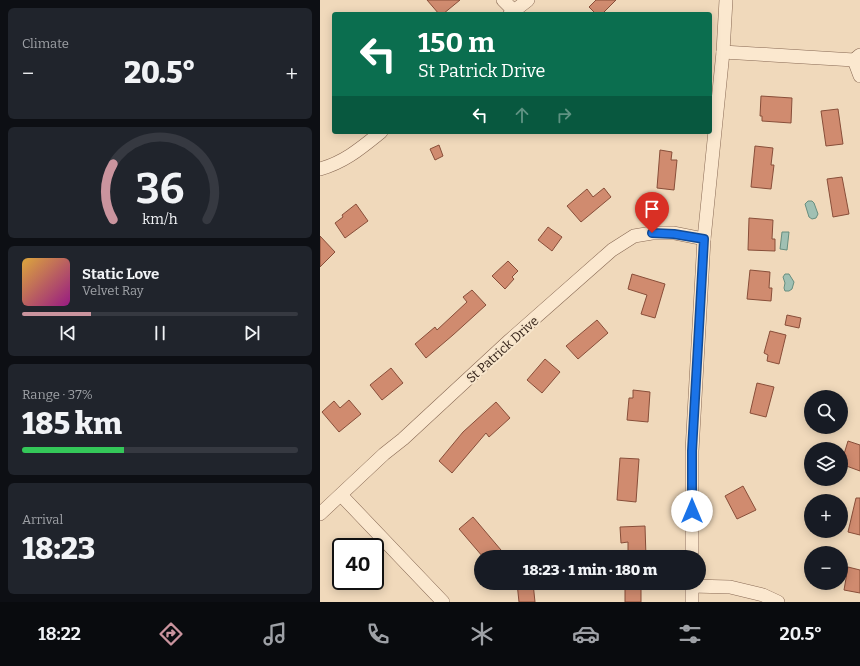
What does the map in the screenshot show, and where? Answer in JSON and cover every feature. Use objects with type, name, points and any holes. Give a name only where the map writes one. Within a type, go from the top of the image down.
[{"type":"street","points":[[503,0],[511,12]]},
{"type":"street","points":[[513,12],[528,0]]},
{"type":"street","points":[[692,550],[692,451],[704,239],[723,52],[726,0]]},
{"type":"street","points":[[723,52],[857,58],[860,76]]},
{"type":"street","points":[[320,169],[335,165],[356,152],[378,134]]},
{"type":"street","name":"St Patrick Drive","points":[[320,514],[384,454],[403,439],[516,335],[612,250],[634,236],[652,233],[674,234],[704,239]]},
{"type":"street","points":[[341,495],[443,602]]},
{"type":"street","points":[[706,585],[730,587],[763,595],[778,602]]},
{"type":"street","points":[[692,590],[692,602]]},
{"type":"shaded area","points":[[808,201],[812,201],[814,203],[818,214],[816,218],[812,219],[809,217],[805,204]]},
{"type":"shaded area","points":[[782,232],[789,232],[787,250],[780,249]]},
{"type":"shaded area","points":[[785,274],[789,274],[794,282],[792,289],[789,291],[785,291],[784,288],[785,283],[783,277]]},
{"type":"building","points":[[427,0],[460,0],[445,12],[437,12]]},
{"type":"building","points":[[596,0],[616,0],[604,12],[594,12],[589,7]]},
{"type":"building","points":[[761,96],[792,98],[791,123],[762,121],[762,116],[760,116]]},
{"type":"building","points":[[838,109],[843,144],[826,146],[821,111]]},
{"type":"building","points":[[439,145],[443,156],[435,160],[430,149]]},
{"type":"building","points":[[755,146],[773,148],[771,165],[774,165],[771,189],[751,187]]},
{"type":"building","points":[[660,150],[672,152],[671,160],[677,160],[674,190],[657,188]]},
{"type":"building","points":[[842,177],[849,214],[833,217],[827,179]]},
{"type":"building","points":[[604,188],[611,197],[581,222],[567,206],[587,189],[593,197]]},
{"type":"building","points":[[356,204],[368,221],[345,238],[335,223],[343,217],[342,215]]},
{"type":"building","points":[[749,218],[773,220],[772,239],[775,239],[775,251],[748,250]]},
{"type":"building","points":[[548,227],[562,237],[552,251],[538,240]]},
{"type":"building","points":[[320,236],[335,252],[320,267]]},
{"type":"building","points":[[508,261],[518,271],[512,277],[514,279],[505,289],[492,276]]},
{"type":"building","points":[[750,270],[770,272],[769,288],[772,288],[771,301],[747,299]]},
{"type":"building","points":[[632,274],[665,284],[655,318],[641,314],[647,295],[628,289]]},
{"type":"building","points":[[472,290],[486,305],[426,358],[415,344],[435,327],[437,330],[467,302],[463,297]]},
{"type":"building","points":[[787,315],[801,318],[799,328],[785,325]]},
{"type":"building","points":[[597,320],[608,333],[578,359],[566,346]]},
{"type":"building","points":[[770,331],[786,335],[779,364],[767,361],[768,355],[764,353]]},
{"type":"building","points":[[545,359],[560,372],[542,393],[527,380]]},
{"type":"building","points":[[391,368],[403,383],[382,400],[370,385]]},
{"type":"building","points":[[757,383],[774,387],[766,417],[750,413]]},
{"type":"building","points":[[633,390],[650,392],[648,422],[627,420],[629,398],[633,398]]},
{"type":"building","points":[[349,400],[361,414],[339,432],[322,412],[334,401],[340,408]]},
{"type":"building","points":[[496,402],[510,418],[489,437],[486,433],[452,473],[439,461],[463,432]]},
{"type":"building","points":[[848,442],[860,445],[860,471],[848,467]]},
{"type":"building","points":[[620,458],[639,459],[636,502],[617,500]]},
{"type":"building","points":[[743,486],[756,510],[737,519],[725,496]]},
{"type":"building","points":[[856,498],[860,498],[860,535],[848,532]]},
{"type":"building","points":[[473,517],[501,550],[477,550],[459,529]]},
{"type":"building","points":[[645,526],[646,550],[628,550],[628,542],[621,543],[620,527]]},
{"type":"building","points":[[848,567],[860,570],[860,593],[844,590],[848,590]]},
{"type":"building","points":[[518,590],[534,590],[535,602],[519,602]]},
{"type":"building","points":[[625,590],[641,590],[641,602],[625,602]]},
{"type":"route","points":[[652,233],[674,234],[704,239],[692,451],[692,511]]}]
